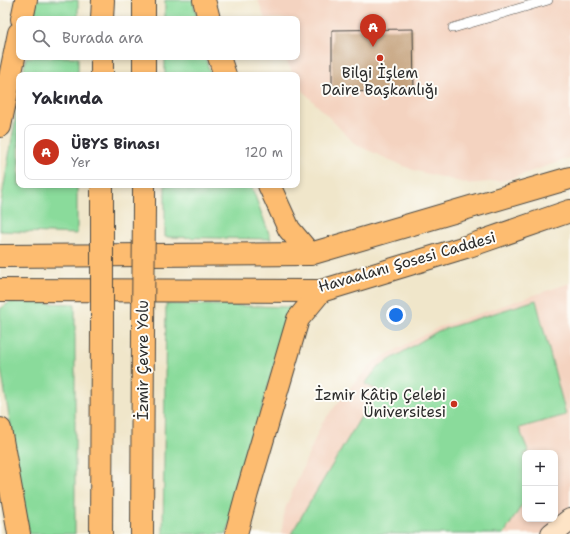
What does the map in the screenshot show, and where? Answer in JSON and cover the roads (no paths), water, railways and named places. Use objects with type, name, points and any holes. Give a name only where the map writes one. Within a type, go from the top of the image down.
[{"type":"main road","points":[[23,16],[26,0]]},
{"type":"main road","points":[[102,0],[102,16]]},
{"type":"main road","points":[[144,0],[144,16]]},
{"type":"main road","points":[[204,0],[208,16]]},
{"type":"main road","points":[[0,126],[16,48]]},
{"type":"main road","points":[[102,60],[102,72]]},
{"type":"main road","points":[[144,60],[144,72]]},
{"type":"main road","points":[[220,60],[224,72]]},
{"type":"main road","points":[[0,256],[310,254],[570,178]]},
{"type":"main road","name":"İzmir Çevre Yolu","points":[[142,534],[144,188]]},
{"type":"main road","points":[[270,188],[288,228],[310,254]]},
{"type":"main road","points":[[101,534],[102,195]]},
{"type":"main road","name":"Havaalanı Şosesi Caddesi","points":[[0,290],[321,291],[469,246],[570,211]]},
{"type":"main road","points":[[236,534],[298,319],[321,291]]},
{"type":"main road","points":[[0,429],[19,534]]},
{"type":"street","points":[[552,534],[570,520]]},
{"type":"lane","points":[[453,28],[548,0]]},
{"type":"place","name":"ÜBYS Binası","points":[[373,47]]},
{"type":"place","name":"Bilgi İşlem Daire Başkanlığı","points":[[380,58]]},
{"type":"place","name":"İzmir Kâtip Çelebi Üniversitesi","points":[[454,404]]}]
